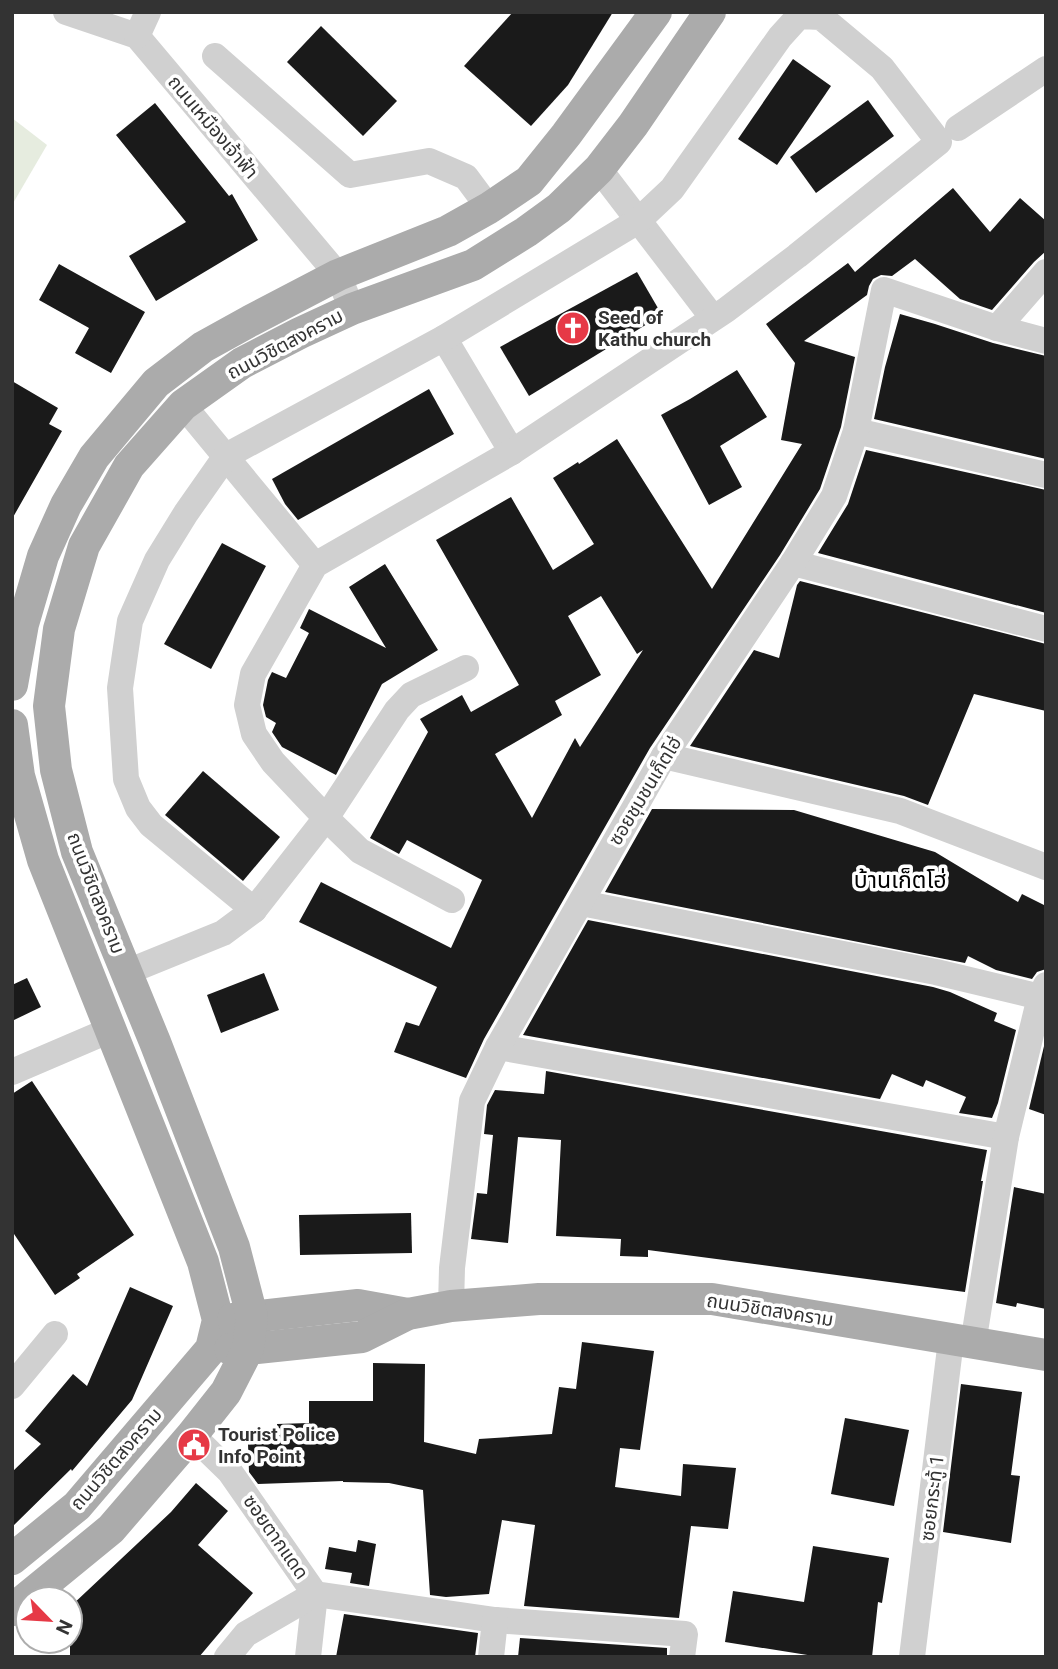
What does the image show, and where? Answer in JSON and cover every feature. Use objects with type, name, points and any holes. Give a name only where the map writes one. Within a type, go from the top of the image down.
[{"type":"main road","name":"ถนนวิชิตสงคราม","points":[[12,685],[23,624],[43,556],[66,506],[94,457],[156,383],[203,347],[338,275],[448,232],[529,181],[656,12]]},
{"type":"main road","name":"ถนนวิชิตสงคราม","points":[[12,1610],[111,1529],[192,1435],[226,1392],[248,1349],[252,1316],[234,1247],[78,852],[56,770],[49,706],[59,629],[84,546],[129,466],[183,405],[242,363],[352,309],[473,265],[559,208],[599,169],[633,125],[710,12]]},
{"type":"main road","name":"ถนนวิชิตสงคราม","points":[[12,725],[19,776],[43,860],[203,1262],[214,1335]]},
{"type":"main road","name":"ถนนวิชิตสงคราม","points":[[214,1335],[248,1349],[362,1336],[408,1314],[451,1307],[539,1299],[712,1299],[1046,1355]]},
{"type":"main road","name":"ถนนวิชิตสงคราม","points":[[12,1559],[77,1506],[214,1335],[252,1316],[358,1305],[408,1314]]},
{"type":"street","points":[[66,12],[137,36],[148,12]]},
{"type":"street","points":[[254,910],[151,825],[138,808],[126,779],[120,688],[130,621],[157,560],[226,456],[444,338],[638,221],[672,189],[780,37],[799,16],[821,17],[882,68],[939,142],[797,256],[713,318],[512,452],[315,565],[253,674],[247,705],[254,734],[273,762],[360,851],[452,900]]},
{"type":"street","name":"ถนนเหมืองเจ้าฟ้า","points":[[137,36],[338,275],[352,309]]},
{"type":"street","points":[[215,56],[350,175],[429,161],[466,177],[489,208]]},
{"type":"street","points":[[958,128],[1046,69]]},
{"type":"street","points":[[599,169],[713,318]]},
{"type":"street","points":[[1046,272],[997,328],[1046,341]]},
{"type":"street","name":"ซอยชุมชนเก็ตโฮ่","points":[[451,1307],[452,1268],[472,1101],[498,1047],[664,756],[793,563],[834,496],[856,431],[884,290],[997,328]]},
{"type":"street","points":[[444,338],[512,452]]},
{"type":"street","points":[[183,405],[315,565]]},
{"type":"street","points":[[856,431],[1046,475]]},
{"type":"street","points":[[793,563],[1046,629]]},
{"type":"street","points":[[127,972],[223,933],[254,910],[326,818],[397,710],[411,695],[466,668]]},
{"type":"street","points":[[664,756],[900,811],[1046,866]]},
{"type":"street","points":[[581,903],[1043,991]]},
{"type":"street","name":"ซอยกระทู้ 1","points":[[912,1657],[962,1342],[1006,1137],[1043,991]]},
{"type":"street","points":[[12,1072],[110,1030]]},
{"type":"street","points":[[498,1047],[1006,1137]]},
{"type":"street","points":[[12,1386],[55,1334]]},
{"type":"street","name":"ซอยตากแดด","points":[[192,1435],[230,1472],[315,1594],[308,1657]]},
{"type":"street","points":[[227,1657],[246,1634],[315,1594],[495,1620],[685,1634],[682,1657]]},
{"type":"street","points":[[491,1657],[495,1620]]},
{"type":"shaded area","points":[[12,118],[47,145],[12,205]]},
{"type":"building","points":[[513,12],[613,12],[568,85],[531,126],[464,66]]},
{"type":"building","points":[[321,26],[397,101],[363,136],[287,62]]},
{"type":"building","points":[[793,59],[831,86],[777,165],[738,139]]},
{"type":"building","points":[[868,100],[894,136],[816,193],[790,157]]},
{"type":"building","points":[[155,103],[229,196],[232,194],[258,240],[156,301],[129,256],[186,222],[116,135]]},
{"type":"building","points":[[953,188],[990,232],[1020,198],[1046,221],[1046,251],[992,310],[960,299],[915,259],[892,276],[881,275],[873,279],[867,295],[804,341],[855,357],[841,427],[820,489],[780,555],[650,748],[484,1039],[466,1078],[394,1052],[406,1022],[419,1026],[437,987],[299,922],[321,882],[451,948],[482,880],[407,840],[399,854],[370,838],[428,732],[420,719],[462,695],[471,712],[519,685],[436,540],[511,497],[553,570],[594,544],[553,478],[617,439],[712,589],[802,444],[781,440],[795,363],[766,324],[848,263],[855,272]],"holes":[[[601,596],[637,654],[643,650],[580,747],[575,738],[532,818],[495,754],[562,715],[555,701],[601,675],[568,616]]]},
{"type":"building","points":[[59,264],[145,312],[111,373],[75,353],[89,328],[39,300]]},
{"type":"building","points":[[637,272],[662,315],[529,396],[500,347]]},
{"type":"building","points":[[900,314],[993,343],[1046,356],[1046,459],[874,419]]},
{"type":"building","points":[[737,370],[767,417],[720,446],[742,487],[709,505],[661,415]]},
{"type":"building","points":[[12,381],[58,408],[49,424],[62,431],[12,519]]},
{"type":"building","points":[[429,389],[454,434],[298,520],[285,504],[272,479]]},
{"type":"building","points":[[866,450],[1046,490],[1046,613],[818,553],[848,504]]},
{"type":"building","points":[[222,543],[266,566],[211,669],[164,644]]},
{"type":"building","points":[[385,564],[438,650],[382,684],[336,775],[282,747],[272,732],[276,723],[266,717],[263,705],[268,680],[272,672],[286,678],[309,633],[300,628],[309,609],[386,648],[349,587]]},
{"type":"building","points":[[800,581],[1046,644],[1046,711],[974,694],[928,805],[904,796],[690,746],[754,650],[779,658]]},
{"type":"building","points":[[203,771],[280,837],[243,881],[165,815]]},
{"type":"building","points":[[652,809],[794,810],[935,852],[1018,902],[1022,894],[1046,906],[1046,969],[1037,972],[1032,979],[996,970],[968,956],[965,963],[605,892]]},
{"type":"building","points":[[588,920],[933,987],[997,1013],[994,1021],[1016,1030],[992,1118],[959,1113],[966,1097],[926,1080],[923,1087],[892,1074],[880,1099],[523,1035]]},
{"type":"building","points":[[264,973],[279,1010],[221,1033],[207,995]]},
{"type":"building","points":[[27,978],[41,1007],[12,1021],[12,985]]},
{"type":"building","points":[[1046,1042],[1046,1115],[1029,1109]]},
{"type":"building","points":[[546,1071],[987,1150],[965,1292],[648,1250],[648,1257],[620,1256],[621,1239],[556,1236],[561,1140],[518,1137],[508,1243],[471,1239],[477,1193],[487,1194],[493,1135],[484,1134],[487,1105],[495,1090],[544,1094]]},
{"type":"building","points":[[32,1081],[134,1235],[77,1274],[80,1278],[55,1295],[12,1231],[12,1094]]},
{"type":"building","points":[[1014,1187],[1046,1194],[1046,1309],[1017,1303],[1016,1307],[996,1303]]},
{"type":"building","points":[[411,1213],[412,1253],[300,1255],[299,1215]]},
{"type":"building","points":[[130,1287],[173,1306],[132,1400],[72,1471],[71,1469],[12,1527],[12,1472],[41,1444],[25,1431],[73,1374],[87,1386]]},
{"type":"building","points":[[582,1342],[654,1351],[640,1450],[620,1448],[615,1487],[681,1496],[683,1464],[736,1468],[728,1529],[691,1526],[679,1618],[524,1606],[535,1525],[502,1520],[489,1594],[446,1597],[430,1595],[423,1490],[389,1483],[343,1481],[258,1484],[249,1472],[248,1444],[278,1443],[277,1424],[309,1423],[309,1401],[373,1401],[373,1363],[425,1364],[424,1442],[476,1454],[479,1439],[552,1434],[559,1387],[576,1389]]},
{"type":"building","points":[[961,1384],[1022,1392],[1011,1475],[1020,1476],[1011,1543],[943,1532]]},
{"type":"building","points":[[845,1418],[909,1430],[894,1506],[831,1494]]},
{"type":"building","points":[[196,1483],[228,1511],[198,1545],[253,1593],[199,1657],[70,1657],[84,1655],[84,1594],[171,1512]]},
{"type":"building","points":[[358,1540],[376,1544],[369,1586],[350,1583],[352,1573],[325,1569],[329,1547],[356,1552]]},
{"type":"building","points":[[813,1546],[889,1558],[882,1603],[878,1602],[872,1657],[820,1657],[725,1642],[733,1591],[804,1602]]},
{"type":"building","points":[[344,1614],[478,1633],[475,1657],[336,1657]]},
{"type":"building","points":[[520,1638],[667,1648],[667,1657],[518,1657]]},
{"type":"place","name":"Seed of Kathu church","points":[[573,328]]},
{"type":"place","name":"Tourist Police Info Point","points":[[194,1445]]},
{"type":"district","name":"บ้านเก็ตโฮ่","points":[[900,880]]}]
